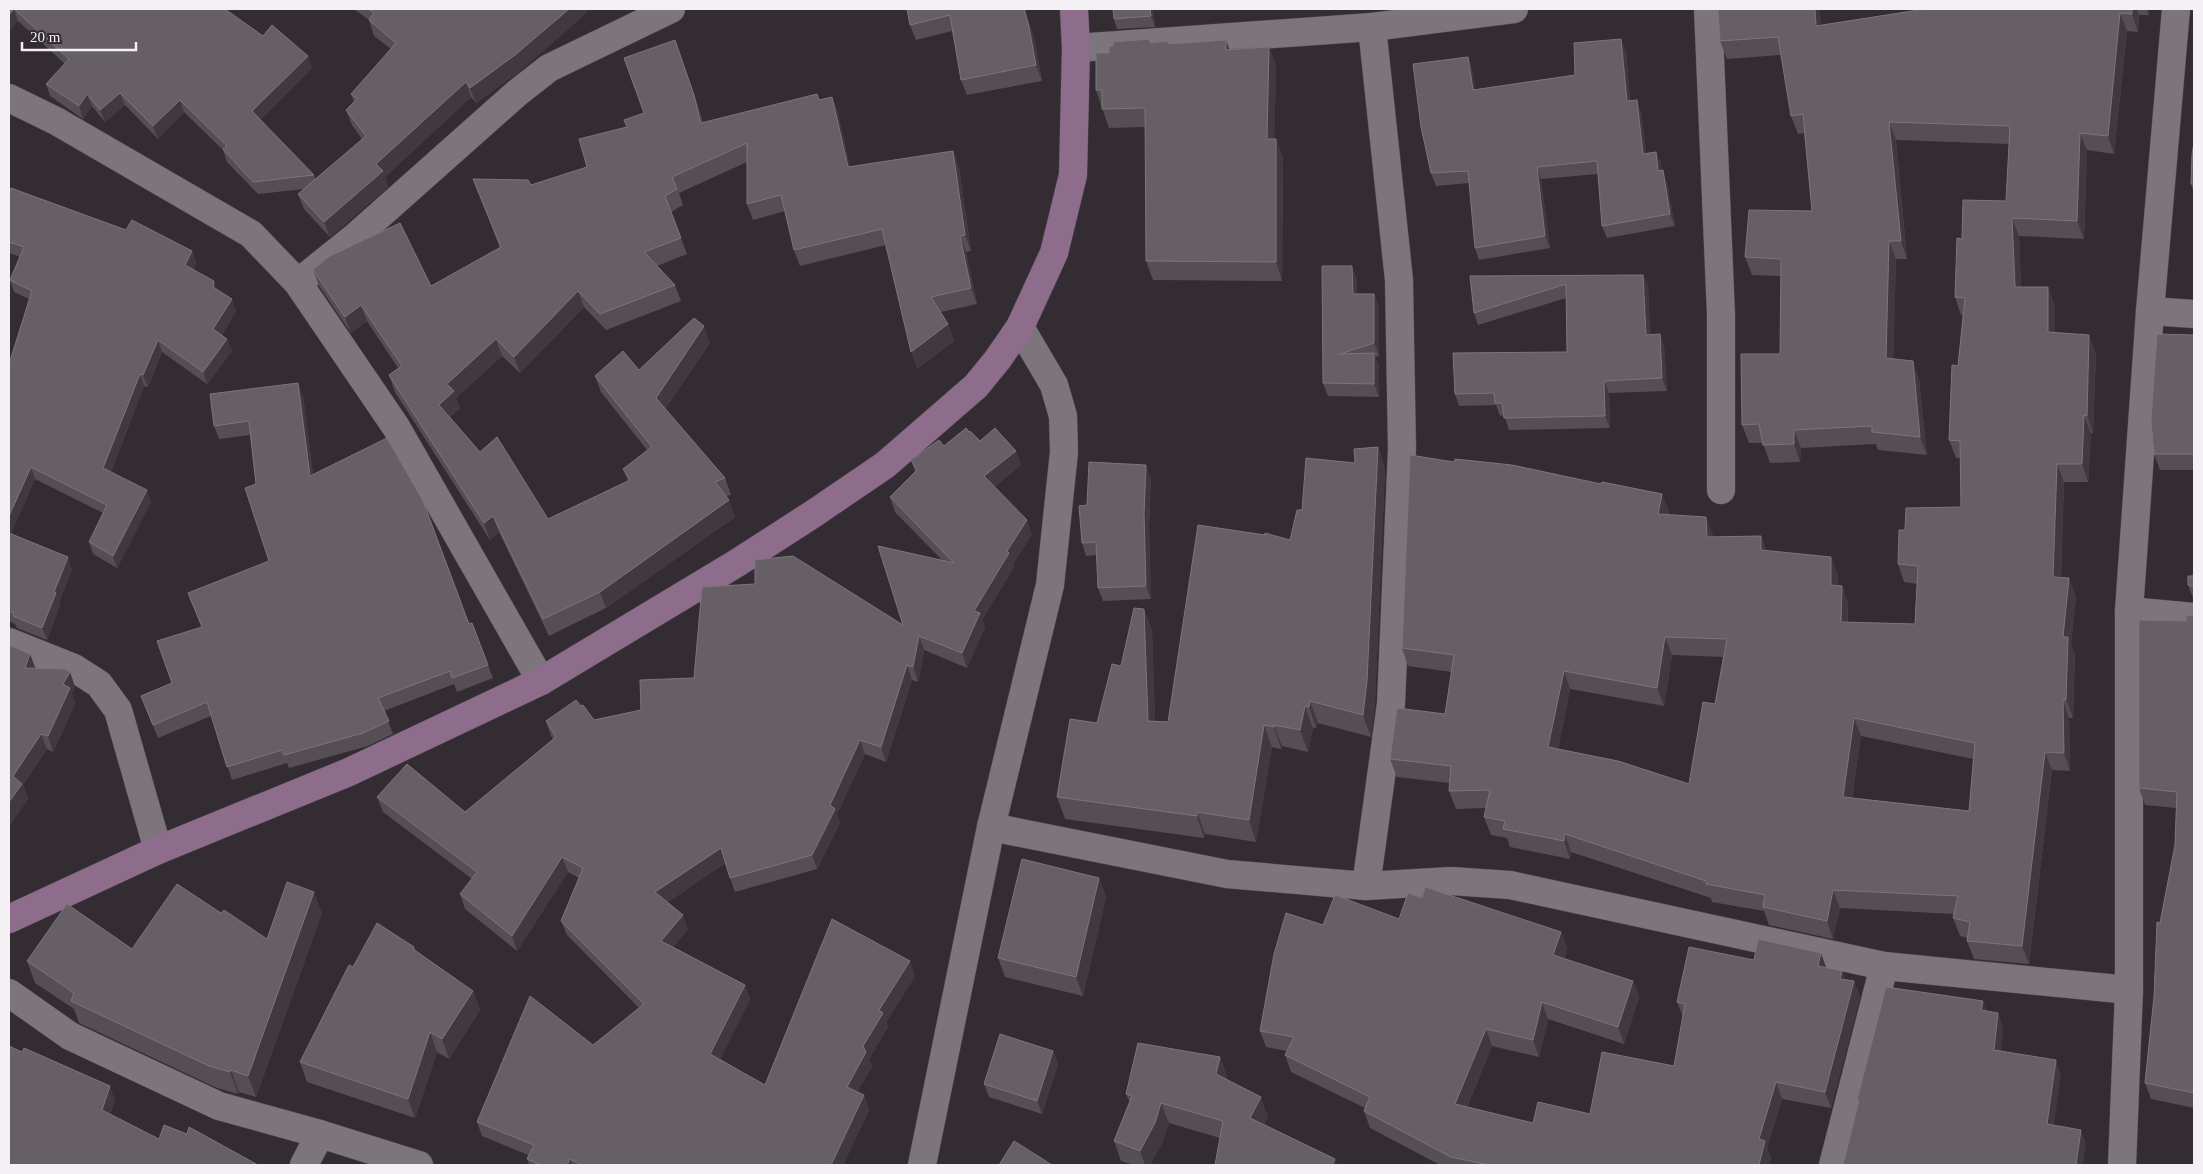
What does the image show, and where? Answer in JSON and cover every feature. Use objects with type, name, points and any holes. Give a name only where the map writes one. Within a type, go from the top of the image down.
[{"type":"main road","points":[[9,919],[158,850],[349,772],[541,681],[737,563],[885,465],[976,386],[1020,327],[1054,253],[1073,175],[1076,48],[1074,9]]},
{"type":"street","points":[[298,283],[355,237],[517,93],[550,68],[671,9]]},
{"type":"street","points":[[1076,48],[1372,27],[1514,9]]},
{"type":"street","points":[[1708,9],[1721,315],[1721,490]]},
{"type":"street","points":[[2122,1165],[2129,990],[2129,611],[2150,311],[2176,9]]},
{"type":"street","points":[[1366,886],[1391,704],[1402,449],[1398,280],[1372,27]]},
{"type":"street","points":[[9,98],[56,121],[251,234],[298,283],[396,428],[541,681]]},
{"type":"street","points":[[2150,311],[2194,314]]},
{"type":"street","points":[[922,1165],[991,828],[1050,585],[1064,452],[1063,416],[1054,385],[1020,327]]},
{"type":"street","points":[[2129,611],[2194,616]]},
{"type":"street","points":[[9,642],[74,668],[99,684],[113,703],[118,710],[158,850]]},
{"type":"street","points":[[991,828],[1227,874],[1366,886],[1451,881],[1510,885],[1884,966],[2129,990]]},
{"type":"street","points":[[1833,1165],[1884,966]]},
{"type":"street","points":[[9,993],[70,1036],[219,1106],[320,1134],[419,1165]]},
{"type":"street","points":[[304,1165],[320,1134]]},
{"type":"building","points":[[14,9],[225,9],[263,36],[272,25],[308,56],[252,111],[314,175],[253,182],[223,149],[227,146],[180,100],[153,126],[120,93],[100,110],[87,94],[79,106],[46,84],[69,59]]},
{"type":"building","points":[[368,9],[569,9],[515,55],[470,88],[466,82],[376,164],[383,171],[324,222],[298,194],[366,136],[346,110],[357,99],[351,94],[396,43],[369,20],[374,13]]},
{"type":"building","points":[[907,9],[1024,9],[1036,65],[961,80],[950,15],[910,25]]},
{"type":"building","points":[[1113,9],[1150,9],[1151,16],[1114,19]]},
{"type":"building","points":[[1718,9],[1815,9],[1816,26],[1925,9],[2132,9],[2132,14],[2120,13],[2108,136],[2080,133],[2077,221],[2012,218],[2015,287],[2048,287],[2048,332],[2089,335],[2087,416],[2084,415],[2082,464],[2057,464],[2053,577],[2069,578],[2063,637],[2068,637],[2066,700],[2063,700],[2064,753],[2045,752],[2022,946],[1967,941],[1970,922],[1953,918],[1958,896],[1833,890],[1827,921],[1763,907],[1765,895],[1706,884],[1706,881],[1565,834],[1564,841],[1503,829],[1505,821],[1484,817],[1490,790],[1449,791],[1451,766],[1390,759],[1397,708],[1445,714],[1454,655],[1402,648],[1410,455],[1454,462],[1455,459],[1512,465],[1601,484],[1602,482],[1662,494],[1658,514],[1706,517],[1707,537],[1761,536],[1761,550],[1831,557],[1831,585],[1842,586],[1841,622],[1915,624],[1918,566],[1898,564],[1899,530],[1905,530],[1906,508],[1961,507],[1960,441],[1949,440],[1952,365],[1958,366],[1965,298],[1955,297],[1957,238],[1962,239],[1963,200],[2006,201],[2010,126],[1889,122],[1901,241],[1889,241],[1886,358],[1913,361],[1920,437],[1872,432],[1872,426],[1794,430],[1794,444],[1763,445],[1759,424],[1742,425],[1741,354],[1780,354],[1781,259],[1745,257],[1749,210],[1812,211],[1803,114],[1791,116],[1778,37],[1720,41]],"holes":[[[1665,637],[1727,639],[1715,704],[1703,702],[1689,784],[1618,761],[1548,747],[1564,671],[1657,688]],[[1854,718],[1975,743],[1969,811],[1843,797]]]},
{"type":"building","points":[[1150,39],[1150,43],[1168,41],[1168,44],[1226,40],[1226,50],[1269,47],[1267,139],[1276,139],[1276,262],[1146,261],[1145,108],[1102,109],[1102,90],[1096,90],[1096,53],[1109,53],[1109,46],[1113,46],[1113,42]]},
{"type":"building","points":[[1621,39],[1627,101],[1637,100],[1643,154],[1656,152],[1658,171],[1663,170],[1670,214],[1602,226],[1597,161],[1537,167],[1545,236],[1475,248],[1468,171],[1431,173],[1421,127],[1413,64],[1468,57],[1473,90],[1575,75],[1574,43]]},
{"type":"building","points":[[675,40],[694,95],[701,123],[817,94],[819,100],[832,97],[848,167],[953,151],[965,235],[960,236],[971,288],[931,297],[948,324],[911,352],[882,229],[794,250],[781,195],[747,204],[747,143],[672,177],[677,189],[665,196],[681,238],[644,252],[675,285],[600,314],[578,291],[514,357],[496,339],[447,384],[454,391],[439,405],[480,452],[497,437],[548,519],[630,480],[623,469],[652,447],[595,376],[623,351],[639,370],[694,318],[704,326],[656,398],[725,478],[715,482],[729,500],[600,592],[543,619],[493,516],[484,523],[389,375],[402,366],[361,305],[345,317],[313,270],[328,257],[400,223],[431,286],[501,247],[473,179],[528,180],[531,185],[587,167],[579,139],[627,127],[624,120],[644,113],[624,58]]},
{"type":"building","points":[[2194,142],[2194,184],[2191,184],[2192,155]]},
{"type":"building","points":[[11,188],[126,230],[132,220],[192,251],[185,265],[214,281],[213,287],[232,299],[213,329],[227,339],[203,372],[158,340],[143,375],[140,374],[103,468],[147,490],[113,556],[89,542],[107,505],[31,467],[9,516],[9,364],[32,291],[10,280],[24,247],[9,242],[9,194]]},
{"type":"building","points":[[1322,266],[1352,266],[1353,294],[1374,294],[1374,343],[1340,354],[1374,353],[1374,384],[1323,383]]},
{"type":"building","points":[[1643,275],[1646,335],[1660,334],[1662,378],[1604,381],[1605,416],[1504,418],[1502,403],[1495,403],[1494,393],[1455,394],[1453,353],[1567,352],[1566,284],[1474,313],[1470,276]]},
{"type":"building","points":[[2157,334],[2194,335],[2194,454],[2154,454],[2151,421]]},
{"type":"building","points":[[298,383],[310,476],[387,438],[423,501],[469,624],[472,623],[488,665],[452,678],[450,671],[378,698],[389,721],[363,733],[284,755],[282,750],[227,767],[207,702],[153,725],[141,696],[172,683],[157,641],[202,627],[188,593],[269,561],[245,488],[256,484],[249,421],[214,426],[210,394]]},
{"type":"building","points":[[966,428],[980,441],[995,428],[1016,451],[984,476],[1027,520],[1007,551],[1009,553],[974,611],[980,613],[962,653],[919,636],[913,667],[907,665],[881,747],[860,740],[830,805],[835,809],[812,855],[730,878],[721,848],[655,892],[683,915],[661,941],[745,985],[710,1054],[765,1085],[832,919],[910,961],[879,1010],[883,1013],[863,1046],[866,1052],[847,1087],[864,1095],[831,1165],[582,1165],[570,1159],[567,1165],[541,1165],[527,1159],[534,1145],[477,1122],[530,996],[593,1045],[644,1004],[561,921],[583,868],[562,857],[512,936],[460,894],[477,872],[377,797],[407,764],[465,812],[556,737],[546,721],[576,700],[581,706],[583,705],[594,720],[641,710],[640,680],[694,678],[702,587],[755,584],[755,560],[793,556],[903,625],[878,546],[954,563],[890,497],[917,470],[911,460],[939,440],[944,446]]},
{"type":"building","points":[[1378,447],[1367,681],[1363,715],[1310,701],[1309,707],[1305,706],[1300,730],[1264,725],[1249,820],[1197,812],[1197,816],[1057,797],[1070,719],[1097,723],[1112,664],[1121,666],[1134,608],[1144,609],[1148,721],[1168,722],[1198,525],[1265,535],[1265,533],[1290,540],[1297,510],[1302,510],[1306,458],[1355,463],[1354,449]]},
{"type":"building","points":[[1089,462],[1146,465],[1144,514],[1146,586],[1098,588],[1096,542],[1082,543],[1079,506],[1087,505]]},
{"type":"building","points":[[9,533],[68,557],[42,628],[13,616],[14,613],[9,611]]},
{"type":"building","points":[[2194,570],[2194,587],[2188,585],[2188,576],[2193,576]]},
{"type":"building","points":[[2194,615],[2194,1093],[2145,1083],[2154,997],[2157,922],[2160,923],[2175,845],[2177,792],[2139,788],[2139,620],[2186,621],[2186,616]]},
{"type":"building","points":[[9,645],[30,654],[25,668],[65,669],[70,672],[63,684],[70,688],[48,736],[41,734],[13,776],[22,784],[9,802]]},
{"type":"building","points":[[1022,859],[1099,878],[1076,977],[998,958]]},
{"type":"building","points":[[287,882],[314,892],[248,1076],[231,1070],[230,1072],[209,1066],[71,1001],[74,993],[27,961],[67,904],[132,949],[177,884],[221,913],[224,910],[267,939]]},
{"type":"building","points":[[1425,887],[1561,932],[1553,955],[1633,981],[1618,1027],[1542,1002],[1533,1040],[1486,1029],[1455,1104],[1533,1123],[1538,1102],[1590,1114],[1602,1052],[1674,1066],[1685,1004],[1677,1002],[1689,947],[1754,960],[1758,939],[1821,953],[1818,966],[1842,971],[1840,979],[1854,981],[1825,1092],[1776,1082],[1759,1139],[1765,1141],[1759,1165],[1489,1165],[1451,1157],[1364,1111],[1370,1097],[1285,1055],[1294,1037],[1260,1031],[1274,954],[1286,913],[1323,925],[1335,895],[1399,919],[1408,893],[1422,898]]},
{"type":"building","points":[[377,923],[414,947],[413,949],[473,991],[442,1039],[430,1032],[408,1099],[300,1062],[349,965],[353,967]]},
{"type":"building","points":[[1886,987],[1983,1001],[1981,1010],[1998,1013],[1994,1050],[2056,1060],[2047,1124],[2081,1130],[2076,1165],[1843,1165],[1859,1100],[1857,1100]]},
{"type":"building","points":[[1000,1034],[1053,1051],[1037,1101],[984,1084]]},
{"type":"building","points":[[1138,1043],[1220,1057],[1216,1074],[1261,1097],[1250,1118],[1335,1159],[1332,1165],[1215,1165],[1223,1121],[1161,1103],[1155,1123],[1140,1151],[1114,1141],[1132,1096],[1126,1094]]},
{"type":"building","points":[[9,1046],[22,1052],[24,1048],[110,1086],[102,1110],[159,1139],[164,1125],[187,1134],[189,1127],[258,1165],[9,1165]]},
{"type":"building","points":[[1014,1141],[1052,1165],[999,1165]]}]
